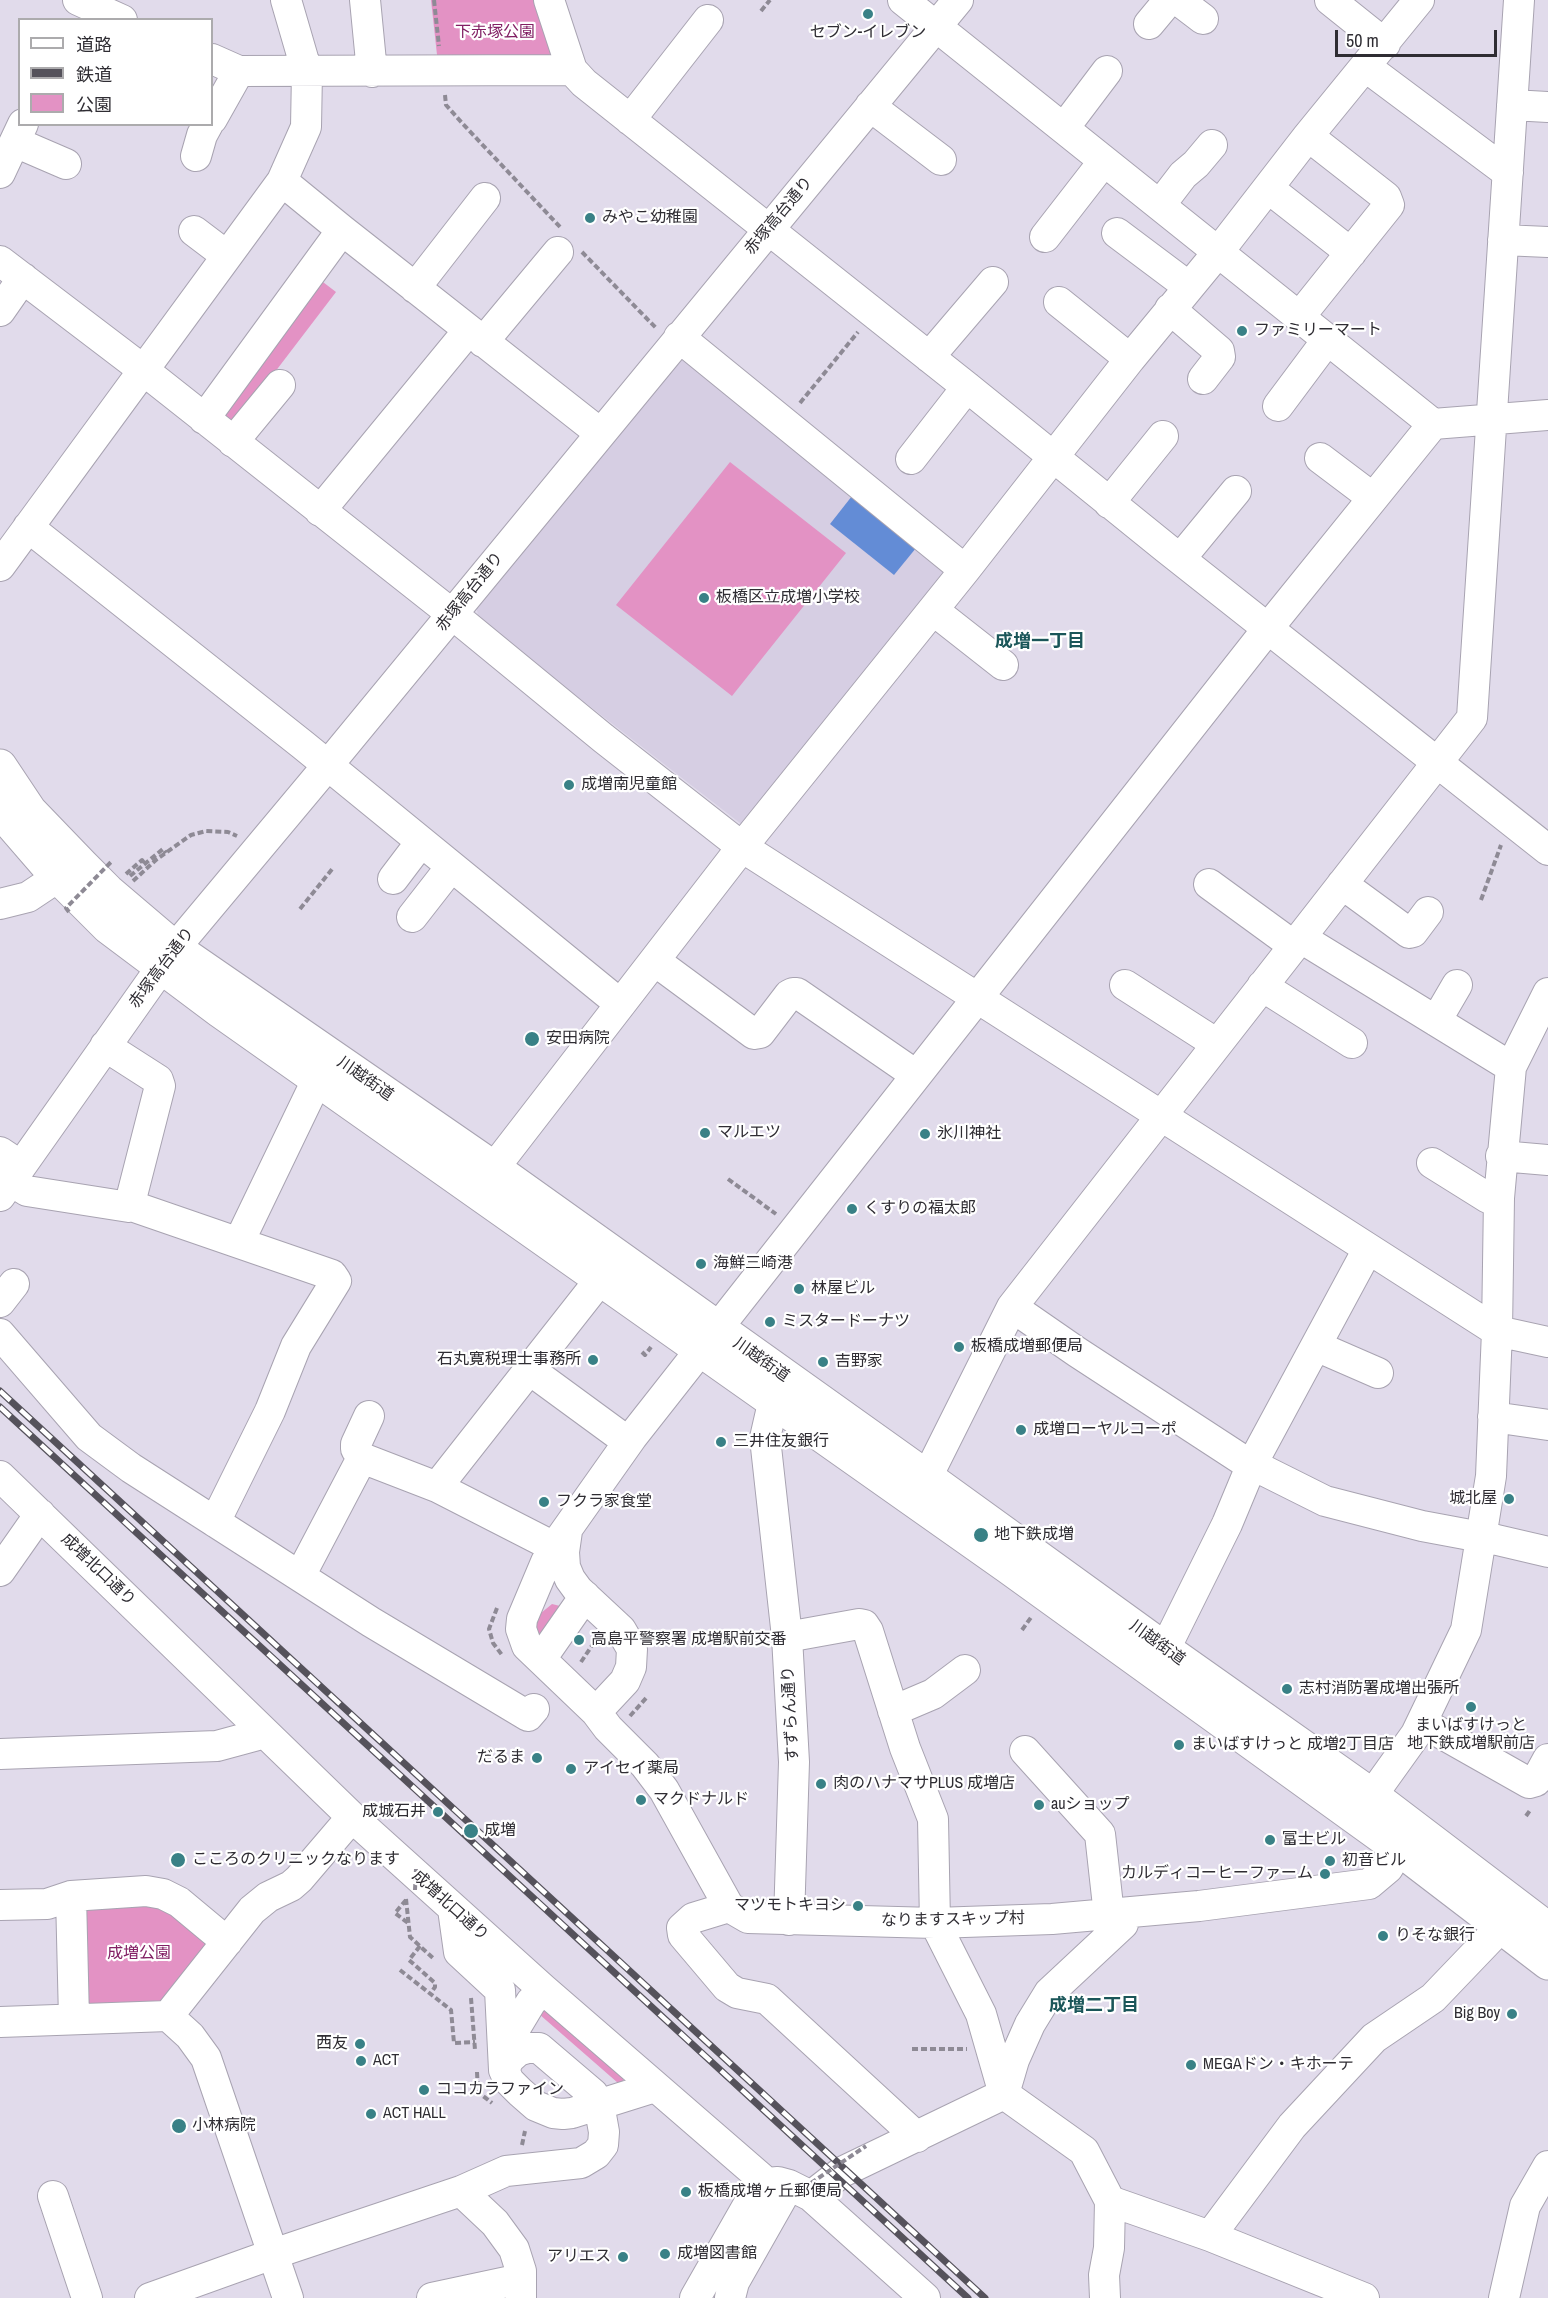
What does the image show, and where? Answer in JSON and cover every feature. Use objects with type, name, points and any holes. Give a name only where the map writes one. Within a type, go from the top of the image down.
[{"type":"highway","name":"川越街道","points":[[0,766],[30,811],[168,957],[317,1080],[599,1281],[709,1340],[927,1477],[1165,1649],[1364,1807],[1399,1849],[1548,1962]]},
{"type":"highway","name":"川越街道","points":[[0,811],[58,877],[108,927],[168,957],[494,1168],[709,1340],[773,1402],[1008,1567],[1548,1929]]},
{"type":"street","points":[[0,566],[142,369],[282,181],[306,127],[307,72],[286,0]]},
{"type":"street","points":[[365,0],[372,72]]},
{"type":"street","points":[[549,0],[572,70],[630,120],[967,387],[1052,458],[1548,850]]},
{"type":"street","points":[[903,0],[1433,424],[1548,415]]},
{"type":"street","name":"赤塚高台通り","points":[[8,1174],[105,1046],[168,957],[958,0]]},
{"type":"street","points":[[1149,24],[1169,0]]},
{"type":"street","points":[[1178,0],[1203,19]]},
{"type":"street","points":[[1330,0],[1385,44]]},
{"type":"street","points":[[494,1168],[619,1003],[655,961],[742,847],[965,570],[1130,359],[1219,251],[1308,135],[1419,0]]},
{"type":"street","points":[[927,1477],[1012,1307],[1472,718],[1519,0]]},
{"type":"street","points":[[77,7],[115,18]]},
{"type":"street","points":[[630,120],[708,20]]},
{"type":"street","points":[[213,59],[239,70],[372,72],[572,70]]},
{"type":"street","points":[[1366,67],[1508,173]]},
{"type":"street","points":[[213,117],[239,70]]},
{"type":"street","points":[[1064,128],[1107,71]]},
{"type":"street","points":[[1512,105],[1548,107]]},
{"type":"street","points":[[870,106],[940,160]]},
{"type":"street","points":[[0,112],[66,164]]},
{"type":"street","points":[[196,156],[207,126]]},
{"type":"street","points":[[0,173],[19,128]]},
{"type":"street","points":[[1300,316],[1389,206],[1389,201],[1308,135]]},
{"type":"street","points":[[1160,205],[1183,175],[1196,165],[1212,144]]},
{"type":"street","points":[[1045,237],[1104,161]]},
{"type":"street","points":[[282,181],[600,433]]},
{"type":"street","points":[[1268,188],[1350,253]]},
{"type":"street","points":[[415,288],[484,198]]},
{"type":"street","points":[[204,418],[342,230]]},
{"type":"street","points":[[194,231],[227,256]]},
{"type":"street","points":[[1117,233],[1180,298],[1220,351],[1220,357],[1203,379]]},
{"type":"street","points":[[1503,240],[1548,242]]},
{"type":"street","points":[[320,511],[476,336],[568,246]]},
{"type":"street","points":[[0,311],[12,270],[142,369],[452,614],[603,738],[742,847],[1497,1331],[1548,1342]]},
{"type":"street","points":[[929,357],[993,282]]},
{"type":"street","points":[[1059,302],[1130,359]]},
{"type":"street","points":[[679,337],[965,570]]},
{"type":"street","points":[[1278,406],[1328,339]]},
{"type":"street","points":[[233,442],[280,385]]},
{"type":"street","points":[[911,459],[967,387]]},
{"type":"street","points":[[512,1605],[562,1543],[632,1437],[1268,629],[1433,424]]},
{"type":"street","points":[[1109,503],[1163,436]]},
{"type":"street","points":[[1320,458],[1373,498]]},
{"type":"street","points":[[1180,559],[1236,491]]},
{"type":"street","points":[[28,527],[328,765],[619,1003]]},
{"type":"street","points":[[933,610],[1003,665]]},
{"type":"street","points":[[393,879],[422,842]]},
{"type":"street","points":[[412,917],[451,867]]},
{"type":"street","points":[[0,904],[28,897],[58,877]]},
{"type":"street","points":[[1209,884],[1298,942],[1511,1066]]},
{"type":"street","points":[[1342,884],[1408,933],[1413,932],[1428,912]]},
{"type":"street","points":[[655,961],[754,1034],[760,1033],[789,995],[797,993],[916,1075]]},
{"type":"street","points":[[1125,985],[1217,1044]]},
{"type":"street","points":[[1436,1021],[1457,985]]},
{"type":"street","points":[[1262,986],[1352,1043]]},
{"type":"street","points":[[1364,1807],[1423,1723],[1466,1630],[1491,1476],[1501,1156],[1511,1066],[1546,1004]]},
{"type":"street","points":[[8,1174],[27,1191],[128,1208],[160,1086],[158,1080],[105,1046]]},
{"type":"street","points":[[239,1242],[317,1080]]},
{"type":"street","points":[[1501,1156],[1548,1160]]},
{"type":"street","points":[[1432,1163],[1488,1198],[1499,1198]]},
{"type":"street","points":[[129,1205],[332,1275],[336,1281],[296,1346],[270,1411],[215,1522]]},
{"type":"street","points":[[1165,1649],[1227,1524],[1252,1464],[1368,1249]]},
{"type":"street","points":[[437,1487],[599,1281]]},
{"type":"street","points":[[1012,1307],[1096,1365],[1241,1459],[1325,1501],[1422,1526],[1548,1552]]},
{"type":"street","points":[[0,1334],[89,1437],[131,1468],[371,1622],[528,1716],[534,1709]]},
{"type":"street","points":[[1316,1346],[1378,1373]]},
{"type":"street","points":[[530,1370],[616,1433]]},
{"type":"street","name":"すずらん通り","points":[[773,1402],[765,1438],[787,1637],[794,1762],[789,1920]]},
{"type":"street","points":[[369,1416],[356,1444],[356,1449],[362,1458],[437,1487],[562,1543]]},
{"type":"street","points":[[1493,1417],[1548,1425]]},
{"type":"street","points":[[300,1576],[362,1458]]},
{"type":"street","name":"成増北口通り","points":[[0,1476],[352,1817],[413,1882],[454,1921],[543,1989],[655,2086],[795,2187],[925,2298]]},
{"type":"street","points":[[0,1571],[40,1514]]},
{"type":"street","points":[[562,1543],[565,1567],[581,1593],[610,1619],[629,1641],[632,1658],[625,1681],[605,1723]]},
{"type":"street","points":[[512,1605],[555,1589],[581,1593]]},
{"type":"street","points":[[541,1659],[581,1593]]},
{"type":"street","points":[[512,1605],[522,1619],[523,1638],[528,1646],[645,1765],[664,1790],[729,1907],[693,1918],[682,1928],[683,1935],[728,1986],[737,1993],[767,1999],[916,2137]]},
{"type":"street","points":[[787,1637],[864,1625],[868,1631],[905,1748],[933,1820],[935,1936],[981,2014],[1004,2094],[1084,2151],[1110,2200],[1109,2248],[1104,2275],[1105,2298]]},
{"type":"street","points":[[893,1711],[933,1694],[965,1670]]},
{"type":"street","points":[[1423,1723],[1529,1783],[1536,1781],[1548,1759]]},
{"type":"street","points":[[0,1754],[217,1746],[265,1733]]},
{"type":"street","points":[[695,2298],[760,2187],[795,2187],[836,2176],[1004,2094],[1014,2060],[1030,2024],[1049,1993],[1123,1924],[1117,1914],[1100,1834],[1025,1751]]},
{"type":"street","points":[[168,2016],[257,1905],[291,1886],[308,1871],[352,1817]]},
{"type":"street","name":"なりますスキップ村","points":[[729,1907],[748,1918],[789,1920],[935,1936],[1369,1884],[1388,1868],[1399,1849]]},
{"type":"street","points":[[0,1905],[47,1904],[71,1896],[146,1891],[163,1894],[179,1902],[226,1942]]},
{"type":"street","points":[[71,1896],[74,2019]]},
{"type":"street","points":[[454,1921],[459,1952],[500,1990],[490,2060]]},
{"type":"street","points":[[1210,2236],[1292,2126],[1374,2038],[1433,1998],[1501,1927]]},
{"type":"street","points":[[490,2060],[510,2037],[525,2010],[543,1989]]},
{"type":"street","points":[[0,2022],[168,2016],[190,2036],[206,2058],[288,2298]]},
{"type":"street","points":[[150,2298],[461,2191],[506,2171],[581,2163],[600,2150],[604,2139],[599,2104],[593,2094],[540,2048],[518,2051],[509,2059],[490,2060]]},
{"type":"street","points":[[490,2060],[536,2106],[553,2113],[572,2113],[655,2086]]},
{"type":"street","points":[[1504,2298],[1525,2206],[1548,2166]]},
{"type":"street","points":[[730,2298],[735,2282],[795,2187]]},
{"type":"street","points":[[432,2298],[521,2288],[520,2263],[505,2235],[461,2191]]},
{"type":"street","points":[[53,2196],[87,2298]]},
{"type":"street","points":[[1110,2200],[1210,2236],[1320,2289],[1364,2298]]},
{"type":"path","points":[[434,0],[446,105],[568,246],[658,331],[679,337]]},
{"type":"path","points":[[761,11],[770,0]]},
{"type":"path","points":[[790,427],[801,414],[800,404],[873,313]]},
{"type":"path","points":[[1480,900],[1505,833],[1514,823]]},
{"type":"path","points":[[131,883],[191,835],[228,832],[238,836]]},
{"type":"path","points":[[129,875],[142,860],[146,864],[163,849],[166,853]]},
{"type":"path","points":[[69,912],[66,908],[111,862]]},
{"type":"path","points":[[300,909],[333,868]]},
{"type":"path","points":[[728,1179],[796,1229]]},
{"type":"path","points":[[642,1352],[645,1355],[654,1344],[658,1347]]},
{"type":"path","points":[[509,1662],[492,1643],[489,1629],[512,1605]]},
{"type":"path","points":[[1022,1630],[1033,1615]]},
{"type":"path","points":[[565,1682],[610,1619]]},
{"type":"path","points":[[605,1723],[644,1702],[649,1692]]},
{"type":"path","points":[[413,1882],[408,1923],[410,1937],[437,1961]]},
{"type":"path","points":[[400,1908],[395,1913],[408,1923]]},
{"type":"path","points":[[420,1946],[409,1960],[435,1983],[430,1994]]},
{"type":"path","points":[[400,1970],[451,2010],[454,2043],[474,2042]]},
{"type":"path","points":[[471,1992],[474,2042],[490,2060],[478,2092],[494,2105]]},
{"type":"path","points":[[912,2049],[992,2049]]},
{"type":"path","points":[[518,2124],[525,2131],[536,2134]]},
{"type":"path","points":[[522,2144],[525,2131]]},
{"type":"path","points":[[795,2187],[866,2146]]},
{"type":"shaded area","name":"板橋区立成増小学校","points":[[682,360],[699,364],[951,566],[745,827],[479,620],[476,606]]},
{"type":"green space","name":"下赤塚公園","points":[[431,0],[541,0],[559,56],[438,64]]},
{"type":"green space","points":[[319,279],[336,292],[233,427],[220,417]]},
{"type":"green space","points":[[730,462],[846,553],[732,696],[616,605]]},
{"type":"green space","points":[[552,1604],[560,1606],[543,1634],[539,1635],[535,1628],[541,1613]]},
{"type":"green space","name":"成増公園","points":[[151,1901],[209,1940],[165,2006],[91,2009],[83,2003],[82,1911],[89,1902]]},
{"type":"green space","points":[[544,2008],[623,2078],[623,2083],[618,2083],[539,2014]]},
{"type":"water","points":[[852,496],[916,548],[894,575],[830,524]]},
{"type":"railway","points":[[0,1391],[985,2298]]},
{"type":"railway","points":[[0,1407],[968,2298]]},
{"type":"place","name":"セブン-イレブン","points":[[868,14]]},
{"type":"place","name":"みやこ幼稚園","points":[[590,218]]},
{"type":"place","name":"ファミリーマート","points":[[1242,331]]},
{"type":"place","name":"板橋区立成増小学校","points":[[704,598]]},
{"type":"place","name":"成増南児童館","points":[[569,785]]},
{"type":"place","name":"安田病院","points":[[532,1039]]},
{"type":"place","name":"マルエツ","points":[[705,1133]]},
{"type":"place","name":"氷川神社","points":[[925,1134]]},
{"type":"place","name":"くすりの福太郎","points":[[852,1209]]},
{"type":"place","name":"海鮮三崎港","points":[[701,1264]]},
{"type":"place","name":"林屋ビル","points":[[799,1289]]},
{"type":"place","name":"ミスタードーナツ","points":[[770,1322]]},
{"type":"place","name":"板橋成増郵便局","points":[[959,1347]]},
{"type":"place","name":"石丸寛税理士事務所","points":[[593,1360]]},
{"type":"place","name":"吉野家","points":[[823,1362]]},
{"type":"place","name":"成増ローヤルコーポ","points":[[1021,1430]]},
{"type":"place","name":"三井住友銀行","points":[[721,1442]]},
{"type":"place","name":"城北屋","points":[[1509,1499]]},
{"type":"place","name":"フクラ家食堂","points":[[544,1502]]},
{"type":"place","name":"地下鉄成増","points":[[981,1535]]},
{"type":"place","name":"高島平警察署 成増駅前交番","points":[[579,1640]]},
{"type":"place","name":"志村消防署成増出張所","points":[[1287,1689]]},
{"type":"place","name":"まいばすけっと 地下鉄成増駅前店","points":[[1471,1707]]},
{"type":"place","name":"まいばすけっと 成増2丁目店","points":[[1179,1745]]},
{"type":"place","name":"だるま","points":[[537,1758]]},
{"type":"place","name":"アイセイ薬局","points":[[571,1769]]},
{"type":"place","name":"肉のハナマサPLUS 成増店","points":[[821,1784]]},
{"type":"place","name":"マクドナルド","points":[[641,1800]]},
{"type":"place","name":"auショップ","points":[[1039,1805]]},
{"type":"place","name":"成城石井","points":[[438,1812]]},
{"type":"place","name":"成増","points":[[471,1831]]},
{"type":"place","name":"富士ビル","points":[[1270,1840]]},
{"type":"place","name":"こころのクリニックなります","points":[[178,1860]]},
{"type":"place","name":"初音ビル","points":[[1330,1861]]},
{"type":"place","name":"カルディコーヒーファーム","points":[[1325,1874]]},
{"type":"place","name":"マツモトキヨシ","points":[[858,1906]]},
{"type":"place","name":"りそな銀行","points":[[1383,1936]]},
{"type":"place","name":"Big Boy","points":[[1512,2014]]},
{"type":"place","name":"西友","points":[[360,2044]]},
{"type":"place","name":"ACT","points":[[361,2061]]},
{"type":"place","name":"MEGAドン・キホーテ","points":[[1191,2065]]},
{"type":"place","name":"ココカラファイン","points":[[424,2090]]},
{"type":"place","name":"ACT HALL","points":[[371,2114]]},
{"type":"place","name":"小林病院","points":[[179,2126]]},
{"type":"place","name":"板橋成増ヶ丘郵便局","points":[[686,2192]]},
{"type":"place","name":"成増図書館","points":[[665,2254]]},
{"type":"place","name":"アリエス","points":[[623,2257]]},
{"type":"district","name":"成増一丁目","points":[[1040,642]]},
{"type":"district","name":"成増二丁目","points":[[1094,2006]]}]
